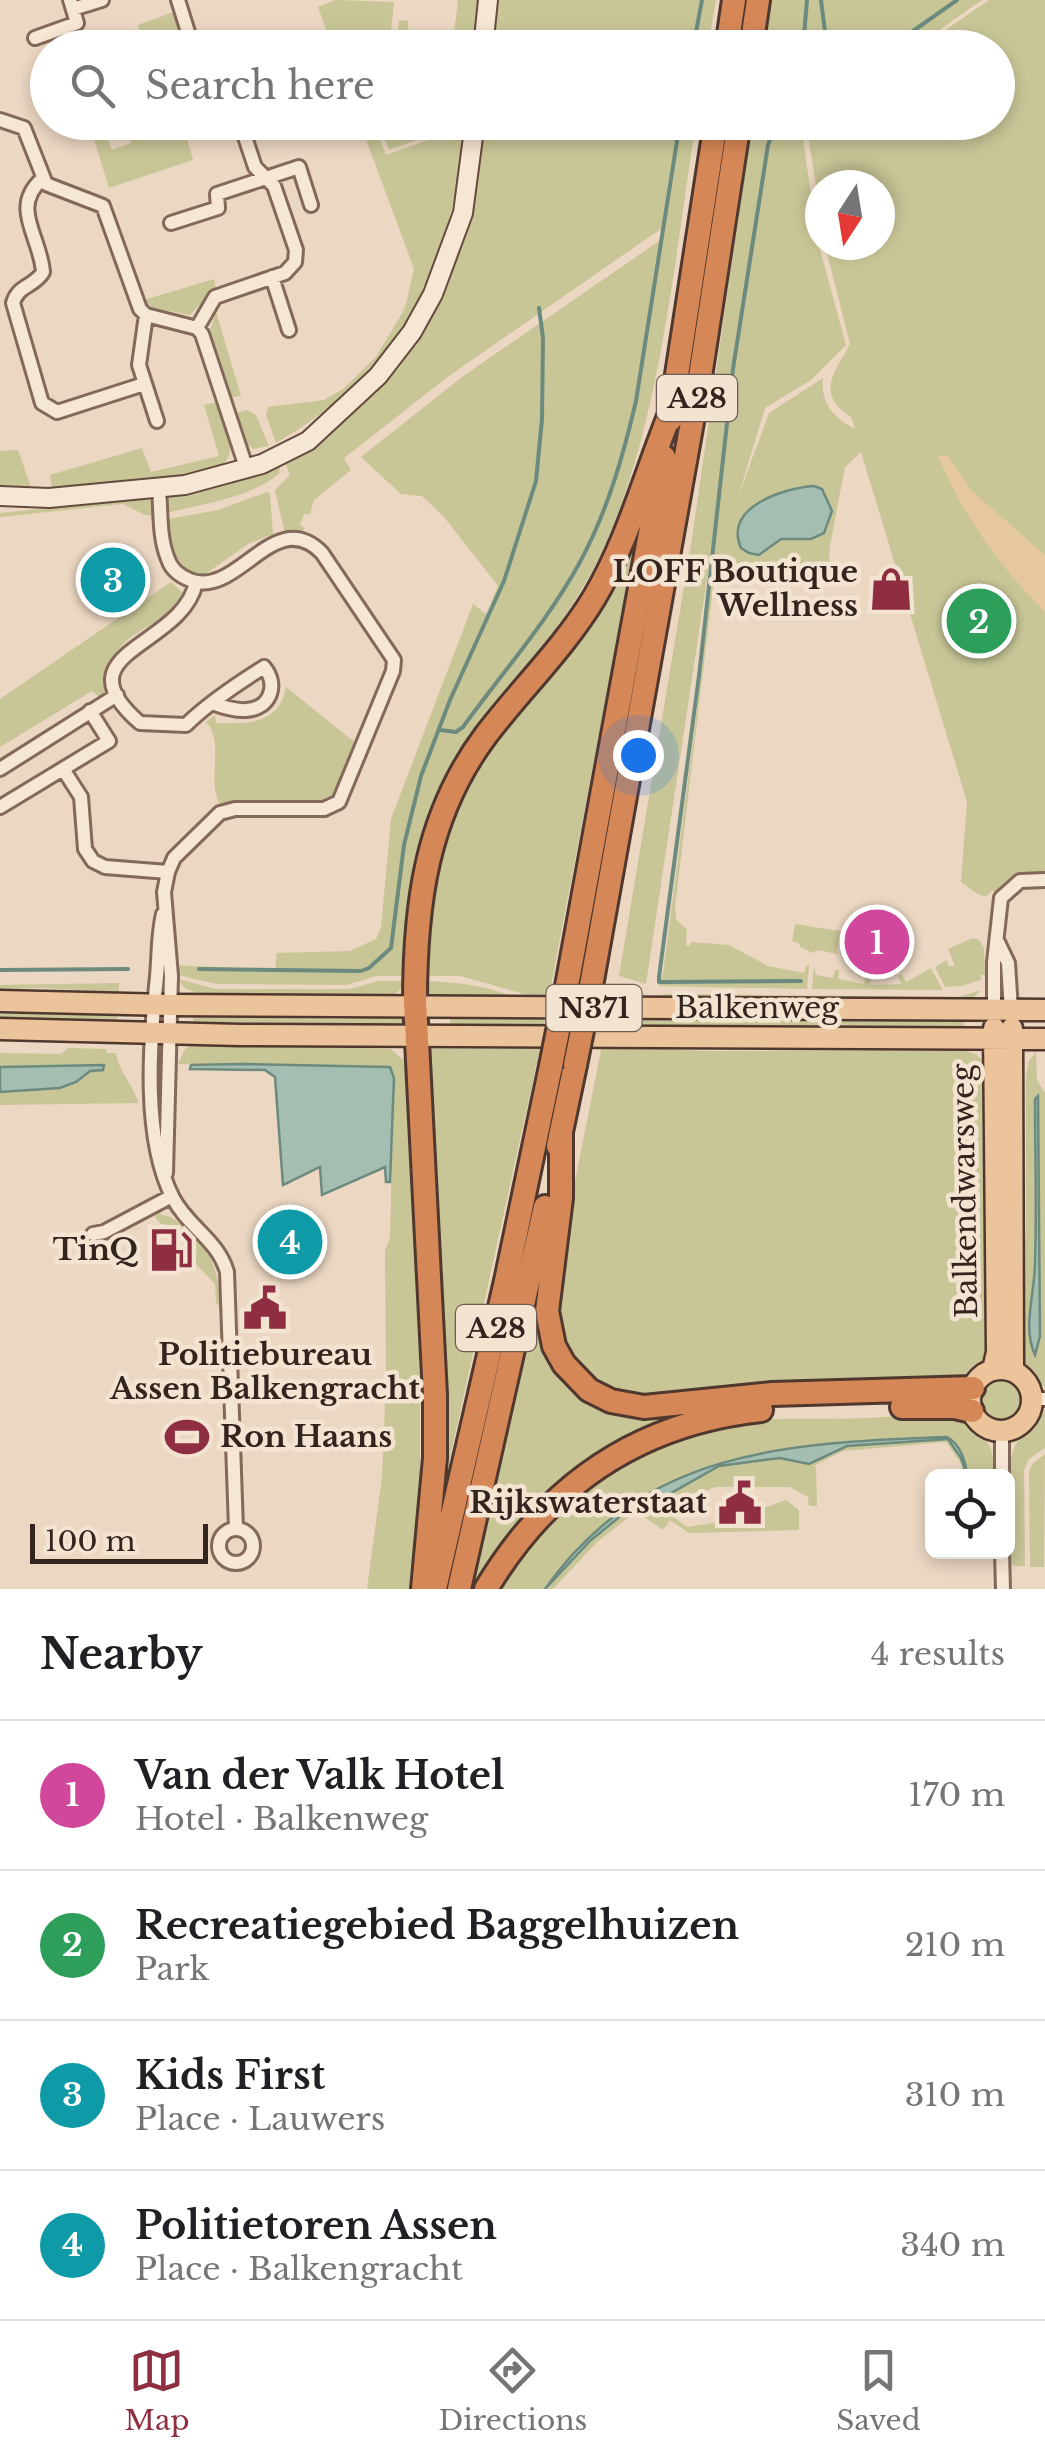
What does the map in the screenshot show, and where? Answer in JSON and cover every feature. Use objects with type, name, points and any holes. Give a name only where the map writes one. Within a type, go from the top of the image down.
[{"type":"highway","points":[[730,30],[734,0]]},
{"type":"highway","points":[[753,30],[758,0]]},
{"type":"highway","name":"A28","points":[[579,986],[713,140]]},
{"type":"highway","name":"A28","points":[[435,1589],[506,1281],[563,1065],[696,402],[736,140]]},
{"type":"highway","name":"A28","points":[[424,1589],[436,1395],[416,1007],[418,905],[428,850],[446,804],[486,734],[564,643],[594,597],[620,546],[672,409]]},
{"type":"highway","name":"A28","points":[[563,1065],[561,1198],[547,1311],[554,1346],[576,1379],[611,1400],[644,1407],[772,1394],[973,1400]]},
{"type":"highway","name":"A28","points":[[459,1589],[561,1132]]},
{"type":"highway","points":[[486,1589],[535,1519],[570,1486],[617,1455],[669,1430],[733,1413],[775,1408],[954,1408],[973,1400]]},
{"type":"main road","name":"Balkenweg","points":[[0,1001],[1045,1010]]},
{"type":"main road","name":"Balkendwarsweg","points":[[1003,1010],[1003,1370]]},
{"type":"main road","name":"Balkenweg","points":[[0,1029],[160,1034],[1045,1039]]},
{"type":"main road","points":[[1003,1370],[1027,1383],[1039,1399],[1020,1424],[1002,1431],[983,1424],[973,1400],[981,1376],[1003,1370]]},
{"type":"street","points":[[60,30],[78,24],[72,5],[102,0]]},
{"type":"street","points":[[178,0],[187,30]]},
{"type":"street","points":[[485,30],[488,0]]},
{"type":"street","points":[[0,120],[24,128],[42,179],[51,187],[103,206],[136,302],[146,315],[197,328],[246,467]]},
{"type":"street","points":[[197,328],[215,296],[292,268],[296,250],[274,186],[255,168],[246,140]]},
{"type":"street","points":[[0,496],[49,498],[186,485],[246,467],[330,419],[378,376],[412,332],[434,294],[463,212],[473,140]]},
{"type":"street","points":[[171,223],[218,208],[218,194],[298,167],[311,204]]},
{"type":"street","points":[[42,179],[30,190],[26,202],[43,272],[32,285],[22,287],[13,303],[42,403],[56,412],[144,384]]},
{"type":"street","points":[[272,277],[289,330]]},
{"type":"street","points":[[146,315],[139,365],[157,420]]},
{"type":"street","points":[[158,489],[163,546],[170,565],[180,575],[196,582],[220,580],[282,540],[308,542],[322,554],[390,650],[394,666],[339,802],[324,810],[234,809],[220,813],[174,858],[168,872],[164,908],[169,932],[160,1034],[150,1074],[158,1149],[172,1196],[222,1255],[227,1272],[236,1529]]},
{"type":"street","points":[[0,509],[49,498]]},
{"type":"street","points":[[196,582],[182,614],[116,664],[111,682],[135,720],[146,725],[186,726],[212,704],[264,668],[272,676],[268,701],[258,708],[234,710],[212,704]]},
{"type":"street","points":[[0,769],[117,695]]},
{"type":"street","points":[[0,807],[109,741],[90,711]]},
{"type":"street","points":[[63,769],[82,797],[85,849],[93,862],[106,867],[168,872]]},
{"type":"street","points":[[1003,1010],[994,962],[998,906],[1006,891],[1020,881],[1045,880]]},
{"type":"street","points":[[93,1234],[172,1196]]},
{"type":"street","points":[[1002,1431],[1002,1469]]},
{"type":"street","points":[[1002,1559],[1003,1589]]},
{"type":"shaded area","points":[[336,0],[394,2],[391,30],[326,30],[318,7]]},
{"type":"shaded area","points":[[458,0],[479,0],[476,30],[454,30]]},
{"type":"shaded area","points":[[494,0],[716,0],[711,30],[491,30]]},
{"type":"shaded area","points":[[769,0],[982,0],[939,30],[765,30]]},
{"type":"shaded area","points":[[989,0],[1045,0],[1045,880],[1019,881],[998,906],[993,890],[986,896],[979,895],[961,882],[967,802],[861,452],[845,467],[830,546],[828,580],[716,563],[675,907],[676,919],[687,930],[686,945],[729,945],[768,966],[804,973],[809,965],[807,989],[658,986],[663,974],[701,679],[714,532],[646,984],[619,976],[691,545],[750,140],[804,140],[808,170],[805,260],[823,260],[846,345],[811,380],[765,408],[738,497],[769,413],[823,378],[830,409],[855,429],[851,417],[833,399],[831,390],[831,381],[850,344],[829,260],[895,260],[895,170],[814,170],[809,140],[1015,140],[1015,30],[946,30]],"holes":[[[754,506],[788,537],[749,553],[741,547],[737,529]]]},
{"type":"shaded area","points":[[176,11],[183,30],[139,30],[138,25]]},
{"type":"shaded area","points":[[399,20],[408,21],[408,30],[398,30]]},
{"type":"shaded area","points":[[94,140],[108,140],[112,150],[131,143],[130,140],[188,140],[193,160],[109,188]]},
{"type":"shaded area","points":[[366,140],[380,140],[386,155],[428,140],[463,140],[448,224],[415,309],[391,346],[360,381],[322,413],[276,443],[266,415],[268,407],[324,400],[343,389],[376,357],[405,308],[414,269]]},
{"type":"shaded area","points":[[385,140],[417,140],[389,150]]},
{"type":"shaded area","points":[[477,140],[693,140],[653,392],[624,496],[605,545],[574,602],[460,758],[433,809],[412,891],[405,976],[377,976],[346,985],[216,984],[175,974],[174,965],[275,970],[277,953],[350,951],[376,939],[381,927],[391,819],[473,604],[486,614],[498,586],[444,517],[422,496],[401,494],[361,457],[462,377],[659,241],[662,228],[449,376],[344,458],[351,470],[314,500],[310,514],[304,514],[300,525],[305,528],[300,534],[285,534],[275,490],[290,475],[283,457],[319,437],[436,302]]},
{"type":"shaded area","points":[[214,279],[216,288],[190,315],[153,308],[144,300]]},
{"type":"shaded area","points":[[216,312],[241,396],[232,397],[210,330]]},
{"type":"shaded area","points":[[218,402],[230,443],[222,465],[152,482],[52,488],[50,475],[142,448],[151,472],[219,456],[204,405]]},
{"type":"shaded area","points":[[247,410],[256,415],[269,446],[253,449],[245,442],[234,414]]},
{"type":"shaded area","points":[[18,450],[31,487],[0,488],[0,451]]},
{"type":"shaded area","points":[[280,464],[279,474],[254,489],[166,513],[165,500],[172,493]]},
{"type":"shaded area","points":[[814,486],[822,489],[832,511],[824,533],[811,539],[781,539],[759,555],[741,548],[738,534],[748,511],[773,496]]},
{"type":"shaded area","points":[[267,492],[273,534],[248,544],[201,577],[176,563],[168,539],[169,519],[218,510]]},
{"type":"shaded area","points":[[145,498],[153,502],[155,516],[123,504],[0,517],[0,513]]},
{"type":"shaded area","points":[[644,498],[549,996],[524,994],[461,976],[425,976],[428,897],[459,794]]},
{"type":"shaded area","points":[[171,582],[183,593],[172,608],[124,643],[115,655],[108,695],[99,697],[92,691],[0,747],[0,699]]},
{"type":"shaded area","points":[[286,687],[357,744],[333,800],[323,804],[221,806],[215,785],[215,740],[206,722],[215,715],[216,723],[260,720],[276,709]]},
{"type":"shaded area","points":[[795,924],[840,931],[837,954],[818,950],[813,953],[800,947],[792,941]]},
{"type":"shaded area","points":[[973,938],[984,948],[985,975],[961,986],[945,987],[935,967],[947,960],[948,966],[955,966],[948,949]]},
{"type":"shaded area","points":[[814,966],[816,975],[833,978],[835,970],[839,970],[838,979],[864,984],[866,976],[871,976],[870,985],[901,984],[898,976],[902,974],[906,982],[931,968],[943,990],[812,989]]},
{"type":"shaded area","points":[[177,979],[216,989],[350,989],[378,981],[404,981],[390,999],[199,994]]},
{"type":"shaded area","points":[[425,981],[480,987],[511,996],[511,1001],[425,1001]]},
{"type":"shaded area","points":[[119,983],[119,993],[0,989],[0,985]]},
{"type":"shaded area","points":[[981,990],[969,1002],[636,1001],[666,994],[959,997]]},
{"type":"shaded area","points":[[118,1011],[116,1022],[0,1021],[0,1014]]},
{"type":"shaded area","points":[[410,1015],[410,1029],[193,1028],[193,1017],[340,1019]]},
{"type":"shaded area","points":[[785,1017],[964,1017],[964,1027],[857,1026],[791,1033],[605,1031],[607,1020],[728,1021]]},
{"type":"shaded area","points":[[450,1019],[545,1019],[543,1029],[450,1030]]},
{"type":"shaded area","points":[[193,1043],[390,1049],[406,1062],[420,1359],[420,1484],[409,1589],[367,1589],[382,1477],[385,1251],[390,1237],[394,1075],[390,1067],[178,1064],[185,1049]]},
{"type":"shaded area","points":[[602,1045],[702,1051],[967,1051],[977,1055],[985,1063],[991,1341],[979,1369],[952,1383],[784,1381],[661,1394],[614,1389],[582,1371],[566,1344],[562,1328],[559,1262]]},
{"type":"shaded area","points":[[68,1048],[116,1053],[138,1103],[0,1105],[0,1092],[48,1088],[90,1071],[102,1071],[104,1065],[0,1067],[0,1053],[61,1054]]},
{"type":"shaded area","points":[[428,1049],[540,1049],[435,1526]]},
{"type":"shaded area","points":[[1036,1052],[1037,1080],[1045,1093],[1045,1388],[1022,1366],[1017,1343],[1026,1232],[1029,1061]],"holes":[[[1038,1096],[1038,1348],[1032,1353],[1030,1301],[1036,1263]]]},
{"type":"shaded area","points":[[104,1065],[103,1070],[90,1071],[60,1088],[0,1092],[0,1067]]},
{"type":"shaded area","points":[[191,1065],[390,1067],[394,1078],[390,1182],[386,1182],[385,1167],[322,1195],[320,1167],[283,1185],[275,1077],[265,1070],[190,1069]]},
{"type":"shaded area","points":[[1038,1096],[1040,1336],[1035,1355],[1029,1322],[1035,1263]]},
{"type":"shaded area","points":[[160,1211],[187,1230],[209,1255],[216,1273],[220,1307],[216,1303],[215,1284],[193,1261],[197,1249],[174,1227],[160,1223],[155,1217]]},
{"type":"shaded area","points":[[542,1281],[579,1388],[716,1406],[635,1434],[585,1462],[524,1520],[472,1589]]},
{"type":"shaded area","points":[[1001,1379],[1015,1385],[1021,1399],[1015,1413],[1001,1419],[987,1413],[981,1399],[987,1385]]},
{"type":"shaded area","points":[[1045,1410],[1045,1448],[1029,1459],[1024,1470],[1025,1566],[1014,1566],[1009,1559],[1015,1559],[1015,1469],[1009,1469],[1018,1440]]},
{"type":"shaded area","points":[[950,1412],[984,1436],[994,1469],[962,1469],[946,1442],[843,1451],[814,1466],[817,1506],[809,1506],[808,1497],[790,1487],[715,1487],[663,1509],[687,1527],[726,1521],[786,1500],[799,1510],[799,1530],[689,1533],[670,1520],[663,1530],[639,1509],[597,1542],[553,1589],[498,1589],[520,1558],[573,1502],[603,1479],[670,1442],[706,1430],[759,1420]],"holes":[[[947,1437],[953,1440],[966,1466],[949,1439],[847,1446],[809,1464],[780,1458],[728,1463],[706,1471],[656,1501],[634,1504],[669,1483],[707,1468],[745,1457],[825,1445]]]},
{"type":"shaded area","points":[[947,1437],[962,1454],[966,1469],[948,1439],[847,1446],[809,1464],[780,1458],[719,1466],[657,1501],[634,1505],[590,1541],[545,1589],[584,1542],[628,1507],[674,1481],[724,1462],[777,1451]]},
{"type":"shaded area","points":[[1045,1454],[1044,1567],[1030,1567],[1029,1472],[1032,1464]]},
{"type":"sand","points":[[938,456],[948,456],[972,491],[1045,555],[1045,612],[984,539]]},
{"type":"waterway","points":[[696,30],[702,0]]},
{"type":"waterway","points":[[804,30],[807,0]]},
{"type":"waterway","points":[[821,0],[825,30]]},
{"type":"waterway","points":[[914,30],[957,0]]},
{"type":"waterway","points":[[440,730],[456,732],[463,727],[539,626],[580,562],[606,504],[636,401],[677,140]]},
{"type":"waterway","points":[[770,140],[733,369],[699,676],[659,982],[801,981]]},
{"type":"waterway","points":[[199,969],[361,971],[391,948],[404,845],[421,776],[450,700],[504,581],[536,481],[542,419],[543,338],[539,308]]},
{"type":"waterway","points":[[0,970],[128,969]]},
{"type":"place","name":"Kids First","points":[[113,580]]},
{"type":"place","name":"LOFF Boutique Wellness","points":[[891,589]]},
{"type":"place","name":"Recreatiegebied Baggelhuizen","points":[[979,621]]},
{"type":"place","name":"Van der Valk Hotel","points":[[877,942]]},
{"type":"place","name":"Politietoren Assen","points":[[290,1242]]},
{"type":"place","name":"TinQ","points":[[171,1250]]},
{"type":"place","name":"Politiebureau Assen Balkengracht","points":[[265,1308]]},
{"type":"place","name":"Ron Haans","points":[[187,1437]]},
{"type":"place","name":"Rijkswaterstaat","points":[[740,1503]]}]
